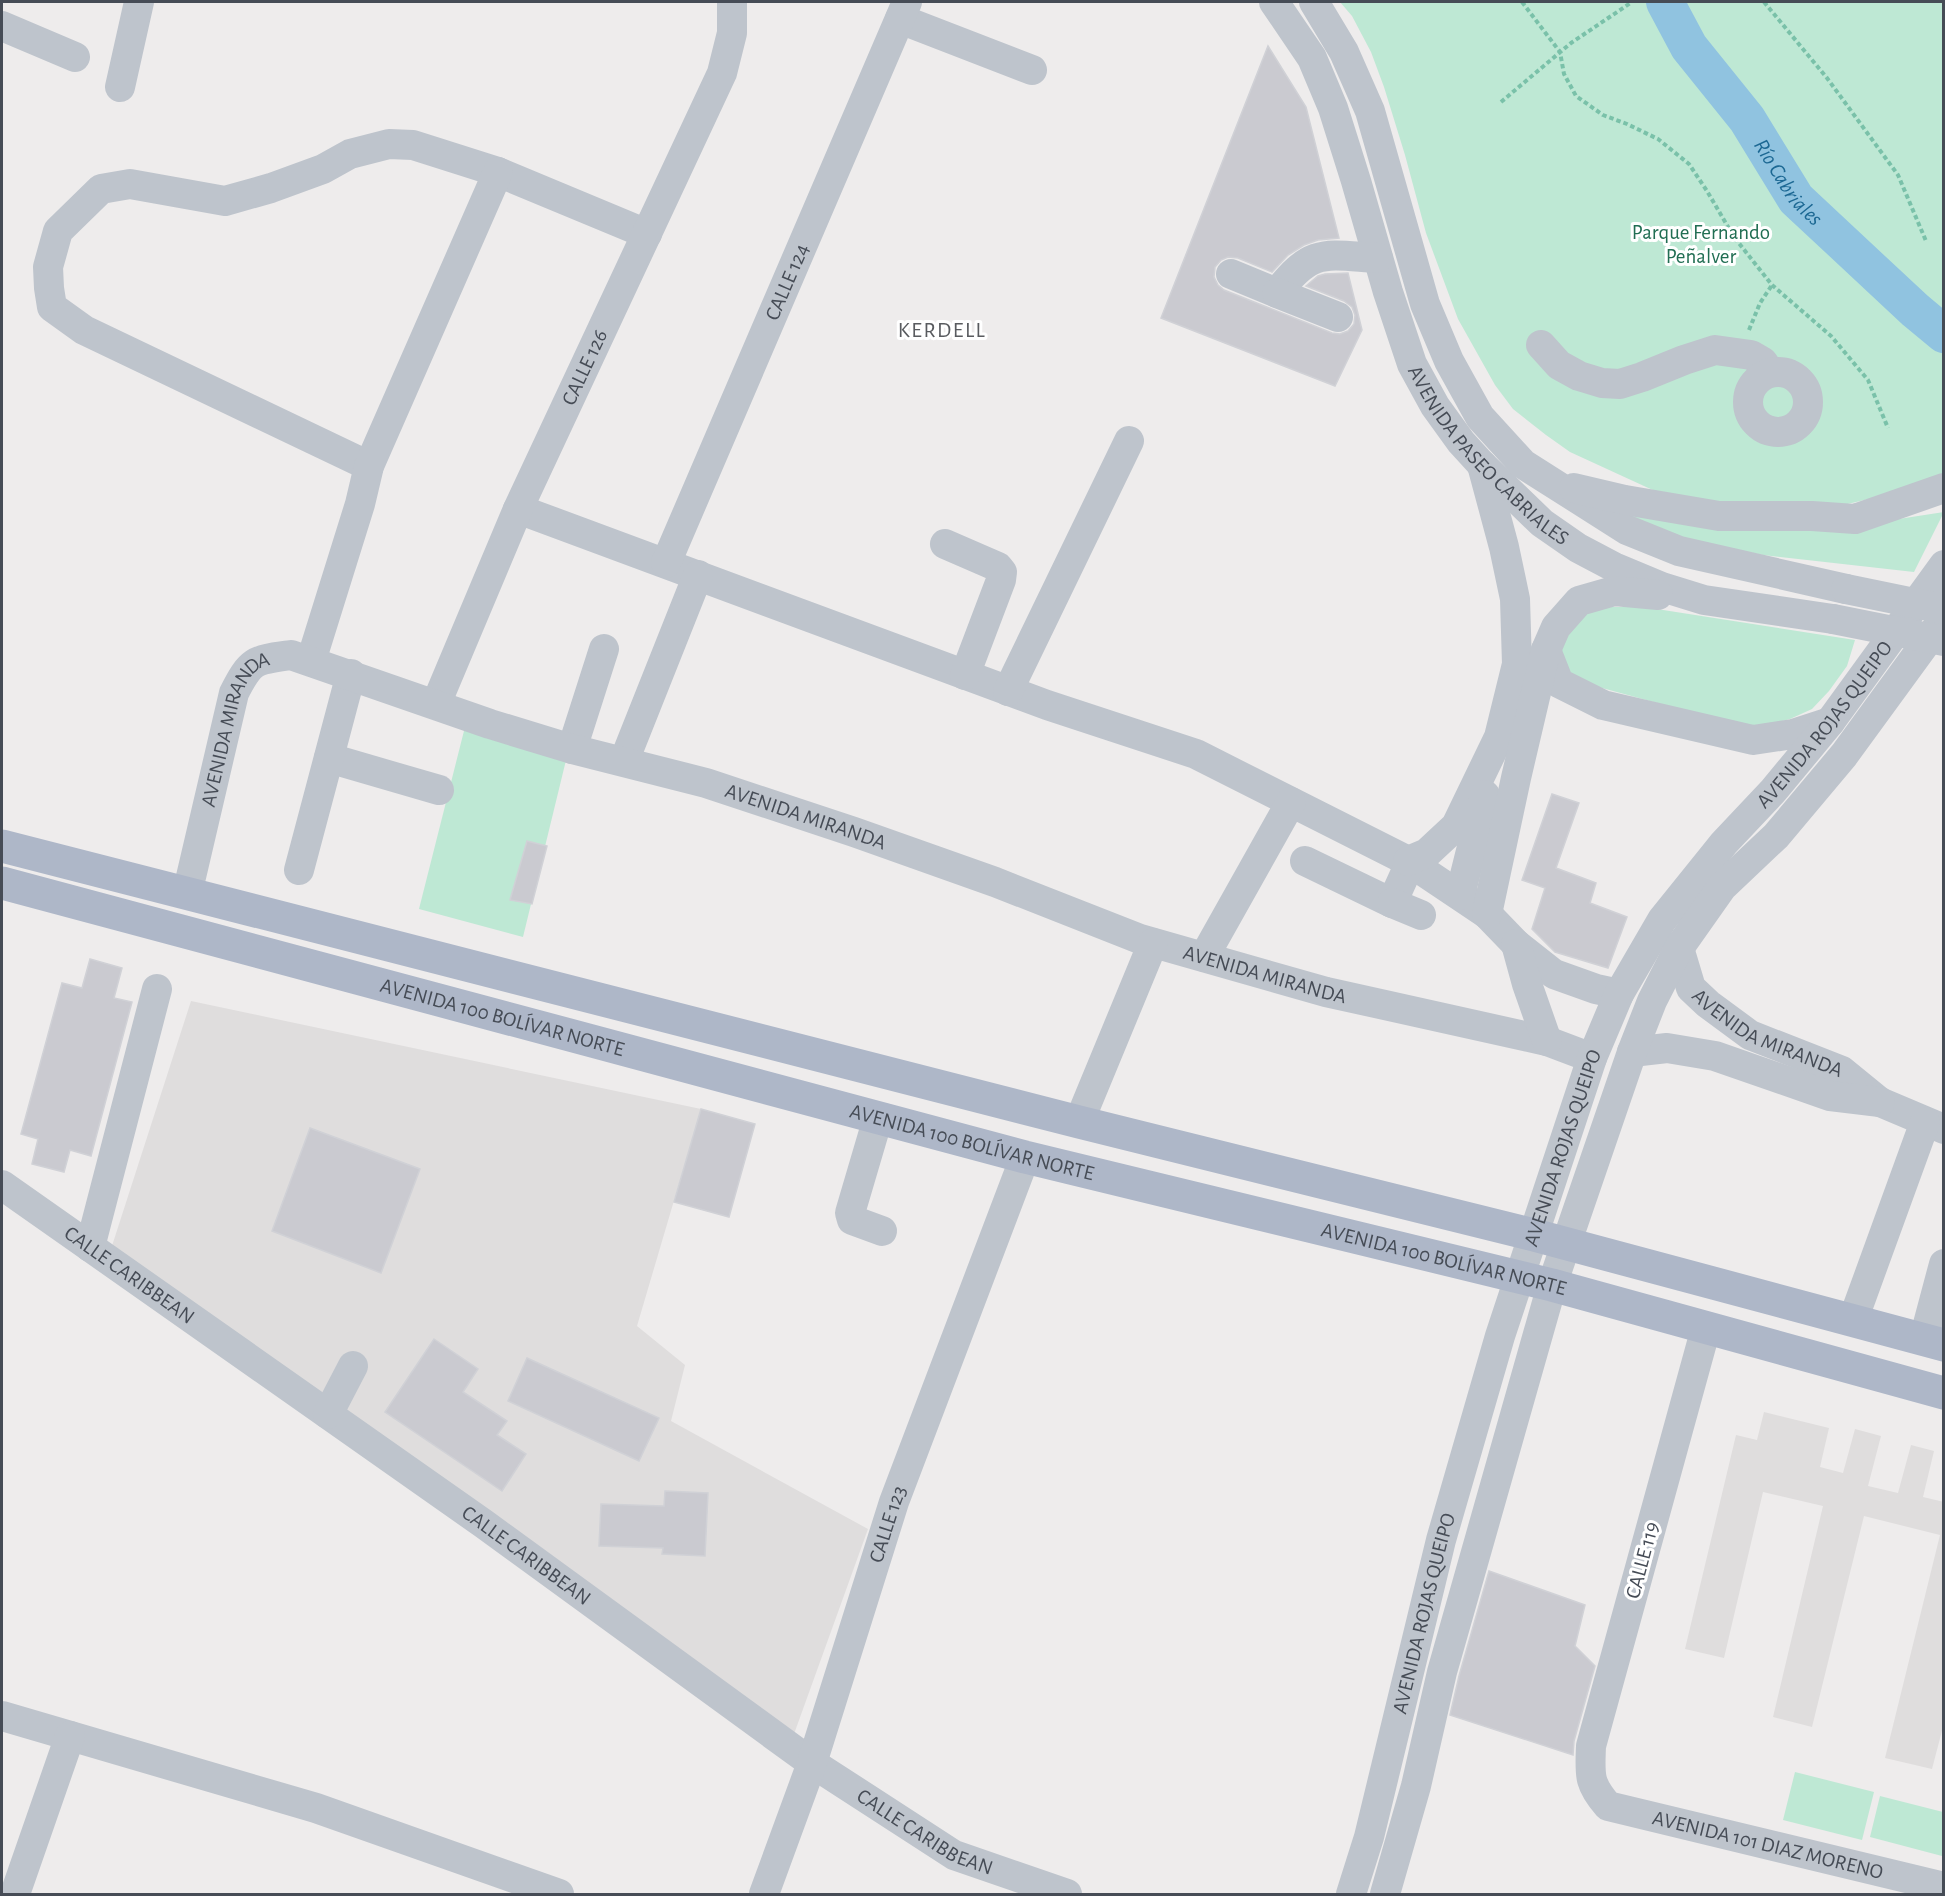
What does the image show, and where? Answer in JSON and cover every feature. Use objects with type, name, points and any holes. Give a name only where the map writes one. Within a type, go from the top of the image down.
[{"type":"main road","name":"AVENIDA 100 BOLÍVAR NORTE","points":[[2,846],[1079,1122],[1534,1235],[1934,1342]]},
{"type":"main road","name":"AVENIDA 100 BOLÍVAR NORTE","points":[[2,883],[1025,1157],[1552,1285],[1944,1393]]},
{"type":"street","points":[[120,87],[139,2]]},
{"type":"street","name":"CALLE 126","points":[[436,704],[518,509],[722,73],[732,33],[732,2]]},
{"type":"street","name":"AVENIDA PASEO CABRIALES","points":[[1274,2],[1312,58],[1333,108],[1412,364],[1435,406],[1461,442],[1542,523],[1578,548],[1614,567],[1662,587],[1704,600],[1833,619],[1944,641]]},
{"type":"street","name":"AVENIDA PASEO CABRIALES","points":[[1314,2],[1344,52],[1370,111],[1425,304],[1449,360],[1480,417],[1523,464],[1627,530],[1679,551],[1944,609]]},
{"type":"street","points":[[903,10],[1032,70]]},
{"type":"street","name":"CALLE 124","points":[[666,563],[903,10]]},
{"type":"street","points":[[2,26],[75,57]]},
{"type":"street","points":[[369,466],[84,330],[52,307],[48,267],[58,231],[101,189],[130,184],[225,201],[323,170],[350,154],[388,144],[413,145],[498,172],[647,234]]},
{"type":"street","points":[[311,661],[360,504],[369,466],[498,172]]},
{"type":"street","points":[[1277,293],[1293,272],[1308,261],[1324,255],[1378,258]]},
{"type":"street","points":[[1231,274],[1338,317]]},
{"type":"street","points":[[1541,345],[1559,365],[1579,376],[1602,383],[1620,384],[1715,350],[1751,355],[1763,362],[1770,372]]},
{"type":"street","points":[[1008,691],[1129,441]]},
{"type":"street","points":[[1460,895],[1517,664],[1515,599],[1482,465]]},
{"type":"street","points":[[1551,482],[1625,500],[1719,516],[1812,516],[1855,519],[1944,488]]},
{"type":"street","points":[[518,509],[1008,691],[1196,754],[1409,862],[1487,914],[1516,944],[1554,974],[1596,989],[1619,994]]},
{"type":"street","points":[[945,544],[998,567],[1002,572],[965,675]]},
{"type":"street","name":"AVENIDA ROJAS QUEIPO","points":[[1351,1894],[1369,1837],[1441,1540],[1519,1277],[1592,1058],[1619,994],[1662,921],[1724,843],[1773,791],[1830,722],[1944,565]]},
{"type":"street","points":[[624,761],[698,575]]},
{"type":"street","points":[[1487,914],[1546,650],[1556,627],[1579,601],[1614,591],[1704,600]]},
{"type":"street","name":"AVENIDA ROJAS QUEIPO","points":[[1385,1894],[1416,1786],[1442,1672],[1552,1285],[1652,1000],[1679,948],[1722,887],[1776,836],[1844,756],[1944,618]]},
{"type":"street","points":[[572,748],[604,649]]},
{"type":"street","points":[[1546,650],[1559,683],[1604,705],[1754,741],[1793,734],[1830,722]]},
{"type":"street","name":"AVENIDA MIRANDA","points":[[187,894],[234,693],[245,671],[261,659],[291,655],[490,724],[706,783],[854,832],[995,882],[1153,943],[1326,992],[1547,1041],[1592,1058]]},
{"type":"street","points":[[299,870],[351,674]]},
{"type":"street","points":[[1392,903],[1409,862],[1427,853],[1456,826],[1499,737]]},
{"type":"street","points":[[329,758],[439,790]]},
{"type":"street","points":[[1204,957],[1291,802]]},
{"type":"street","points":[[1305,861],[1421,915]]},
{"type":"street","points":[[1079,1122],[1153,943]]},
{"type":"street","points":[[1516,944],[1547,1041]]},
{"type":"street","name":"AVENIDA MIRANDA","points":[[1679,948],[1691,988],[1708,1004],[1750,1035],[1842,1071],[1880,1102],[1934,1126]]},
{"type":"street","points":[[90,1248],[157,989]]},
{"type":"street","name":"AVENIDA MIRANDA","points":[[1632,1052],[1667,1048],[1715,1056],[1830,1096],[1880,1102]]},
{"type":"street","points":[[878,1118],[850,1213],[852,1220],[882,1230]]},
{"type":"street","points":[[1853,1320],[1934,1126]]},
{"type":"street","name":"CALLE 123","points":[[764,1894],[812,1763],[894,1502],[1025,1157]]},
{"type":"street","name":"CALLE CARIBBEAN","points":[[2,1185],[484,1524],[812,1763],[954,1855],[1067,1894]]},
{"type":"street","points":[[1934,1342],[1944,1264]]},
{"type":"street","name":"CALLE 119","points":[[1596,1793],[1590,1776],[1591,1746],[1706,1328]]},
{"type":"street","points":[[328,1414],[353,1366]]},
{"type":"street","points":[[2,1716],[316,1808],[550,1893]]},
{"type":"street","points":[[15,1894],[70,1736]]},
{"type":"street","name":"AVENIDA 101 DIAZ MORENO","points":[[1596,1793],[1608,1806],[1944,1887]]},
{"type":"path","points":[[1522,2],[1560,52],[1564,74],[1576,96],[1603,115],[1658,139],[1689,164],[1734,237],[1772,285],[1831,336],[1868,380],[1888,428]]},
{"type":"path","points":[[1501,102],[1560,52],[1632,2]]},
{"type":"path","points":[[1764,2],[1827,78],[1898,175],[1926,241]]},
{"type":"path","points":[[1742,353],[1760,303],[1772,285]]},
{"type":"shaded area","points":[[191,1001],[701,1109],[637,1326],[685,1365],[671,1421],[868,1529],[794,1734],[111,1249]]},
{"type":"shaded area","points":[[1764,1412],[1829,1428],[1820,1467],[1843,1473],[1855,1429],[1881,1436],[1868,1486],[1898,1493],[1911,1445],[1934,1451],[1923,1497],[1944,1502],[1944,1723],[1932,1769],[1885,1758],[1940,1535],[1864,1516],[1812,1727],[1773,1717],[1823,1506],[1763,1492],[1724,1658],[1685,1649],[1736,1435],[1757,1440]]},
{"type":"green space","name":"Parque Fernando Peñalver","points":[[1340,2],[1943,2],[1943,474],[1873,498],[1839,506],[1753,507],[1657,492],[1570,452],[1546,435],[1513,409],[1495,385],[1458,319],[1426,233],[1405,155],[1371,52],[1352,16]]},
{"type":"green space","points":[[1944,512],[1914,572],[1763,555],[1675,535],[1623,513],[1892,520]]},
{"type":"green space","points":[[1611,607],[1644,607],[1855,640],[1847,666],[1829,691],[1812,709],[1790,719],[1770,724],[1742,726],[1591,685],[1571,675],[1561,664],[1561,647],[1582,611]]},
{"type":"green space","points":[[466,723],[568,752],[523,937],[419,909]]},
{"type":"green space","points":[[1795,1772],[1874,1792],[1862,1840],[1783,1820]]},
{"type":"green space","points":[[1880,1796],[1943,1812],[1942,1856],[1870,1837]]},
{"type":"building","points":[[1268,46],[1306,107],[1339,238],[1318,240],[1304,245],[1288,255],[1272,272],[1238,258],[1228,257],[1221,260],[1215,267],[1214,277],[1224,290],[1332,333],[1340,334],[1348,331],[1354,324],[1355,315],[1352,307],[1344,301],[1306,286],[1318,276],[1348,273],[1362,330],[1335,386],[1161,318]]},
{"type":"building","points":[[1552,794],[1579,803],[1556,868],[1596,883],[1590,903],[1627,917],[1608,968],[1555,952],[1532,929],[1545,888],[1522,880]]},
{"type":"building","points":[[527,841],[547,846],[532,904],[510,900]]},
{"type":"building","points":[[90,959],[122,968],[114,998],[132,1002],[91,1156],[70,1150],[64,1172],[32,1164],[38,1139],[21,1134],[62,983],[82,988]]},
{"type":"building","points":[[701,1109],[755,1124],[729,1217],[674,1202]]},
{"type":"building","points":[[310,1128],[420,1169],[381,1273],[272,1231]]},
{"type":"building","points":[[434,1339],[478,1369],[463,1392],[507,1421],[497,1435],[526,1454],[502,1491],[385,1412]]},
{"type":"building","points":[[527,1358],[659,1418],[639,1461],[508,1401]]},
{"type":"building","points":[[665,1491],[708,1493],[705,1556],[662,1554],[663,1548],[599,1546],[601,1504],[664,1506]]},
{"type":"building","points":[[1489,1571],[1585,1605],[1575,1646],[1595,1666],[1574,1741],[1573,1755],[1450,1715]]},
{"type":"waterway","name":"Río Cabriales","points":[[1665,2],[1689,47],[1747,119],[1796,199],[1915,310],[1944,334]]},
{"type":"district","name":"KERDELL","points":[[942,329]]}]
